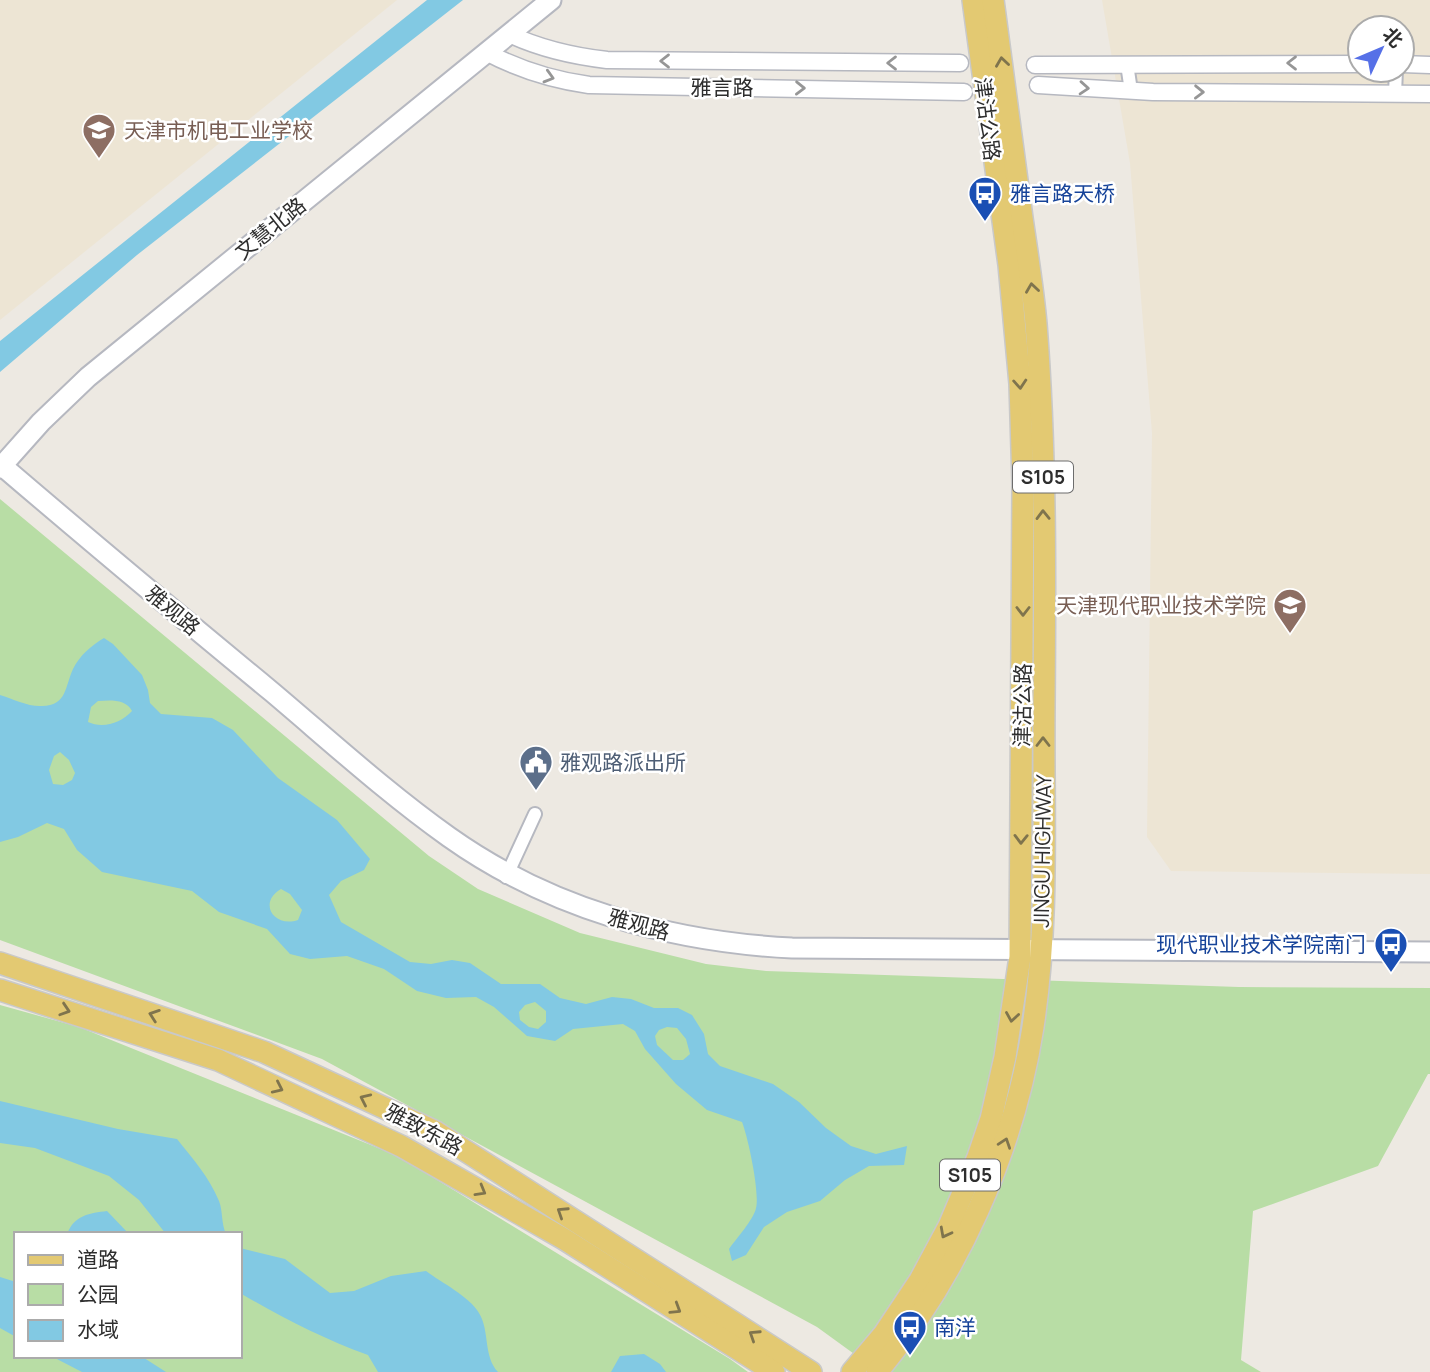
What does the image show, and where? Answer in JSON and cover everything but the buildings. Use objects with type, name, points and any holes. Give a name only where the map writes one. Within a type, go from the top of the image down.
[{"type":"main road","name":"文慧北路","points":[[0,466],[43,407],[114,342],[534,0]]},
{"type":"main road","name":"文慧北路","points":[[0,466],[88,377],[551,0]]},
{"type":"main road","name":"津沽公路","points":[[852,1372],[884,1334],[920,1280],[949,1226],[991,1119],[1030,953],[1021,397],[1009,265],[973,0]]},
{"type":"main road","name":"JINGU HIGHWAY","points":[[877,1372],[944,1279],[998,1163],[1013,1120],[1033,1025],[1030,953],[1044,624],[1040,375],[1034,307],[993,0]]},
{"type":"main road","name":"雅观路","points":[[0,466],[450,838],[507,875],[597,913],[677,935],[727,944],[792,948],[1430,958]]},
{"type":"main road","name":"雅观路","points":[[1030,953],[1430,952]]},
{"type":"main road","name":"雅致东路","points":[[0,963],[264,1052],[436,1132],[811,1372]]},
{"type":"main road","name":"雅致东路","points":[[0,990],[218,1060],[401,1146],[564,1239],[774,1372]]},
{"type":"street","name":"雅言路","points":[[509,34],[555,52],[607,60],[960,63]]},
{"type":"street","name":"雅言路","points":[[486,52],[544,75],[589,85],[964,92]]},
{"type":"street","points":[[1127,64],[1131,91]]},
{"type":"street","points":[[1035,65],[1346,64]]},
{"type":"street","points":[[1395,84],[1395,94]]},
{"type":"street","points":[[1038,85],[1131,91],[1430,94]]},
{"type":"street","points":[[507,875],[536,814]]},
{"type":"shaded area","name":"天津市机电工业学校","points":[[0,0],[397,0],[0,320]]},
{"type":"shaded area","name":"天津现代职业技术学院","points":[[1102,0],[1430,0],[1430,874],[1171,871],[1147,837],[1152,433],[1130,163]]},
{"type":"green space","points":[[0,499],[429,856],[478,889],[580,933],[706,964],[766,971],[1239,987],[1430,988],[1430,1074],[1378,1166],[1253,1211],[1241,1360],[1261,1372],[879,1372],[817,1327],[322,1059],[0,940]]},
{"type":"green space","points":[[0,1005],[79,1027],[398,1156],[748,1372],[0,1372]]},
{"type":"water","points":[[427,0],[463,0],[137,255],[0,372],[0,341]]},
{"type":"water","points":[[104,638],[142,675],[150,703],[161,714],[212,718],[233,730],[278,778],[337,820],[370,859],[364,870],[341,881],[329,895],[341,922],[410,962],[431,964],[452,960],[470,963],[501,984],[540,984],[560,998],[586,1004],[612,997],[631,999],[654,1008],[678,1008],[692,1015],[704,1034],[708,1054],[720,1066],[773,1084],[851,1146],[876,1154],[907,1146],[904,1165],[869,1166],[845,1180],[820,1201],[787,1212],[764,1227],[746,1255],[732,1261],[729,1249],[752,1218],[757,1201],[753,1165],[742,1122],[707,1110],[676,1084],[645,1049],[635,1031],[623,1024],[573,1029],[555,1041],[527,1036],[494,1007],[476,997],[446,998],[417,991],[384,969],[347,956],[310,959],[290,954],[267,929],[219,912],[192,891],[102,872],[77,850],[64,829],[47,823],[18,837],[0,842],[0,695],[37,706],[56,703],[64,694],[79,660],[86,651]],"holes":[[[98,701],[113,701],[126,704],[132,711],[117,722],[100,725],[88,722],[91,707]],[[60,752],[69,760],[75,773],[72,780],[63,785],[53,784],[49,770],[54,756]],[[281,889],[290,894],[302,910],[298,920],[289,921],[276,917],[270,907],[274,894]],[[535,1002],[546,1011],[546,1022],[538,1029],[529,1027],[520,1020],[519,1012],[525,1005]],[[667,1027],[677,1028],[686,1039],[690,1054],[683,1060],[673,1060],[657,1045],[655,1036],[659,1030]]]},
{"type":"water","points":[[0,1101],[118,1129],[177,1139],[215,1192],[225,1232],[164,1232],[139,1200],[109,1176],[35,1148],[0,1143]]},
{"type":"water","points":[[107,1211],[127,1232],[68,1232],[78,1219]]},
{"type":"water","points":[[242,1248],[285,1259],[330,1293],[354,1291],[391,1276],[426,1271],[475,1307],[482,1320],[490,1359],[498,1372],[378,1372],[368,1355],[271,1311],[242,1294]]},
{"type":"water","points":[[0,1277],[14,1281],[14,1336],[0,1328]]},
{"type":"water","points":[[644,1354],[660,1364],[666,1372],[611,1372],[620,1356]]},
{"type":"water","points":[[55,1358],[144,1358],[166,1372],[82,1372]]},
{"type":"place","name":"天津市机电工业学校","points":[[99,160]]},
{"type":"place","name":"雅言路天桥","points":[[985,223]]},
{"type":"place","name":"天津现代职业技术学院","points":[[1290,635]]},
{"type":"place","name":"雅观路派出所","points":[[536,792]]},
{"type":"place","name":"现代职业技术学院南门","points":[[1391,974]]},
{"type":"place","name":"南洋","points":[[910,1357]]}]
